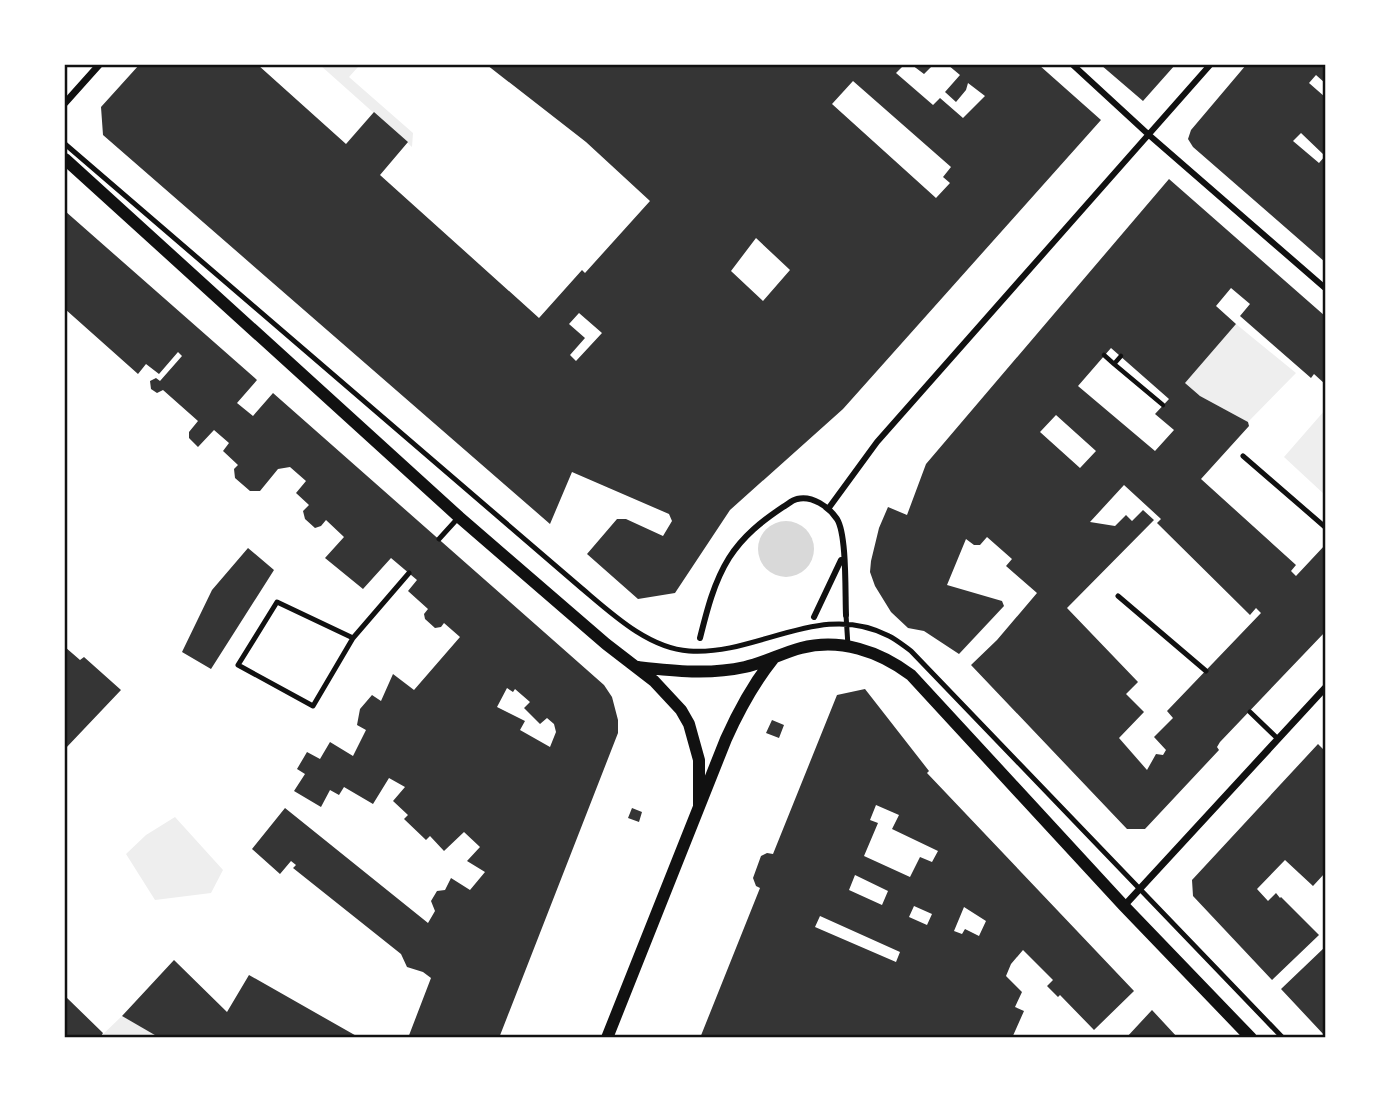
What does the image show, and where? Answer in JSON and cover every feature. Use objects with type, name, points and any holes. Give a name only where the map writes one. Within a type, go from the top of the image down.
[{"type":"street","points":[[65,103],[99,65]]},
{"type":"street","points":[[1073,65],[1325,288]]},
{"type":"street","points":[[828,509],[877,442],[1209,65]]},
{"type":"street","points":[[65,159],[459,517],[670,697],[689,724],[699,760],[699,805]]},
{"type":"street","points":[[700,638],[717,582],[729,559],[744,538],[766,518],[796,499],[815,500],[828,509],[838,521],[842,535],[846,615]]},
{"type":"street","points":[[814,617],[839,566],[843,551]]},
{"type":"street","points":[[638,667],[703,672],[745,667],[815,645],[848,646],[891,660],[911,675],[1124,906],[1251,1038]]},
{"type":"street","points":[[607,1038],[699,805],[743,702],[773,659]]},
{"type":"street","points":[[1124,906],[1325,688]]},
{"type":"lane","points":[[65,144],[579,586],[649,639],[689,651],[723,649],[792,629],[847,624],[866,627],[889,636],[911,651],[1283,1038]]},
{"type":"lane","points":[[1243,456],[1325,527]]},
{"type":"lane","points":[[439,539],[459,517]]},
{"type":"lane","points":[[354,638],[277,602],[238,664],[313,706],[354,638],[410,573]]},
{"type":"lane","points":[[1118,596],[1206,671]]},
{"type":"lane","points":[[846,615],[848,646]]},
{"type":"lane","points":[[1250,712],[1278,739]]},
{"type":"path","points":[[1104,355],[1163,405]]},
{"type":"path","points":[[1114,364],[1121,356]]},
{"type":"shaded area","points":[[320,65],[358,67],[349,77],[413,133],[412,147]]},
{"type":"shaded area","points":[[1236,324],[1296,373],[1248,422],[1200,396],[1185,383]]},
{"type":"shaded area","points":[[1325,410],[1325,495],[1284,457]]},
{"type":"shaded area","points":[[786,521],[797,523],[806,529],[812,538],[812,560],[806,569],[797,575],[786,577],[775,575],[766,569],[760,560],[758,549],[760,538],[766,529],[775,523]]},
{"type":"shaded area","points":[[175,817],[223,870],[211,893],[155,900],[126,854],[146,835]]},
{"type":"shaded area","points":[[122,1016],[161,1038],[99,1038]]},
{"type":"building","points":[[139,65],[258,65],[346,144],[374,112],[408,142],[380,175],[539,318],[582,270],[585,273],[650,201],[586,142],[487,65],[904,65],[896,73],[933,105],[940,98],[963,118],[985,96],[968,83],[956,102],[945,92],[960,75],[948,65],[1039,65],[1101,120],[843,409],[730,510],[675,593],[638,599],[587,554],[617,519],[626,519],[663,536],[672,521],[669,514],[572,472],[550,524],[103,135],[101,107]],"holes":[[[853,81],[951,167],[943,177],[950,183],[936,198],[832,104]],[[756,238],[790,270],[763,301],[731,271]],[[579,313],[602,333],[576,361],[570,355],[585,338],[569,324]]]},
{"type":"building","points":[[912,65],[933,65],[924,74]]},
{"type":"building","points":[[1101,65],[1175,65],[1143,101]]},
{"type":"building","points":[[1246,65],[1325,65],[1325,83],[1316,75],[1309,83],[1325,97],[1325,156],[1325,262],[1193,147],[1188,139],[1191,130]],"holes":[[[1301,133],[1325,156],[1319,163],[1293,141]]]},
{"type":"building","points":[[1169,179],[1325,316],[1325,384],[1314,374],[1311,378],[1240,316],[1250,304],[1231,288],[1216,306],[1236,324],[1185,383],[1200,396],[1248,422],[1249,426],[1201,479],[1296,565],[1291,571],[1296,576],[1325,545],[1325,632],[1220,742],[1217,747],[1219,750],[1145,829],[1127,829],[971,665],[997,640],[1037,593],[1006,566],[1012,559],[987,537],[980,545],[974,545],[966,539],[947,585],[1002,601],[1004,606],[959,654],[924,631],[908,628],[891,612],[875,586],[870,572],[879,528],[888,507],[907,515],[926,464]],"holes":[[[1111,348],[1169,399],[1155,414],[1174,430],[1155,451],[1078,386]],[[1056,415],[1096,451],[1080,468],[1040,432]],[[1124,485],[1161,519],[1157,523],[1250,615],[1256,608],[1261,613],[1167,711],[1173,718],[1154,737],[1166,750],[1163,755],[1156,754],[1147,770],[1119,738],[1144,712],[1126,694],[1138,682],[1067,608],[1154,520],[1143,510],[1132,521],[1126,515],[1115,526],[1090,522]]]},
{"type":"building","points":[[65,211],[257,380],[237,403],[253,416],[273,393],[604,685],[612,697],[618,720],[618,733],[499,1038],[408,1038],[431,978],[423,972],[407,967],[401,954],[293,868],[296,865],[291,861],[280,874],[252,849],[285,808],[428,923],[435,911],[431,901],[437,891],[445,890],[451,878],[470,890],[485,872],[467,861],[480,847],[464,832],[444,851],[430,836],[426,840],[404,819],[408,815],[393,801],[405,787],[389,778],[373,804],[344,787],[339,795],[330,790],[321,807],[294,791],[305,774],[297,769],[307,752],[320,759],[330,742],[353,756],[366,730],[357,725],[360,709],[372,695],[381,701],[393,674],[414,690],[460,637],[444,623],[435,628],[425,619],[424,614],[428,609],[408,591],[417,580],[391,558],[363,589],[325,558],[344,537],[326,520],[315,528],[305,519],[303,511],[309,505],[296,493],[306,481],[290,467],[278,469],[260,491],[250,491],[235,478],[234,469],[238,465],[223,451],[229,443],[214,430],[198,447],[189,438],[189,432],[198,421],[163,390],[157,393],[151,389],[150,381],[156,378],[160,381],[182,356],[178,352],[159,374],[146,364],[138,374],[65,309]],"holes":[[[507,688],[513,692],[515,689],[530,702],[524,708],[540,724],[547,718],[554,724],[556,732],[550,747],[520,730],[525,721],[497,707]]]},
{"type":"building","points":[[248,548],[274,570],[211,669],[182,652],[212,590]]},
{"type":"building","points":[[65,647],[80,660],[84,657],[121,690],[65,749]]},
{"type":"building","points":[[865,689],[929,771],[927,773],[1134,991],[1094,1030],[1060,995],[1058,997],[1047,986],[1053,980],[1023,950],[1011,964],[1006,976],[1022,992],[1015,1007],[1024,1011],[1012,1038],[700,1038],[760,888],[756,886],[753,878],[761,856],[773,854],[837,695]],"holes":[[[876,805],[899,815],[892,829],[938,851],[932,862],[920,857],[910,877],[864,856],[878,823],[870,820]],[[855,875],[888,891],[882,905],[849,890]],[[914,906],[932,914],[927,925],[909,917]],[[964,907],[986,921],[979,936],[965,929],[962,934],[954,931]],[[820,916],[900,952],[896,962],[815,927]]]},
{"type":"building","points":[[772,720],[784,725],[779,738],[766,733]]},
{"type":"building","points":[[1318,744],[1325,751],[1325,873],[1313,886],[1285,860],[1257,889],[1268,901],[1276,893],[1319,935],[1272,980],[1193,896],[1192,880]]},
{"type":"building","points":[[632,808],[642,812],[639,822],[628,818]]},
{"type":"building","points":[[1325,947],[1325,1036],[1281,989]]},
{"type":"building","points":[[174,960],[227,1012],[249,975],[360,1038],[160,1038],[122,1016]]},
{"type":"building","points":[[65,996],[103,1033],[100,1038],[65,1036]]},
{"type":"building","points":[[1152,1010],[1178,1038],[1126,1038]]}]
